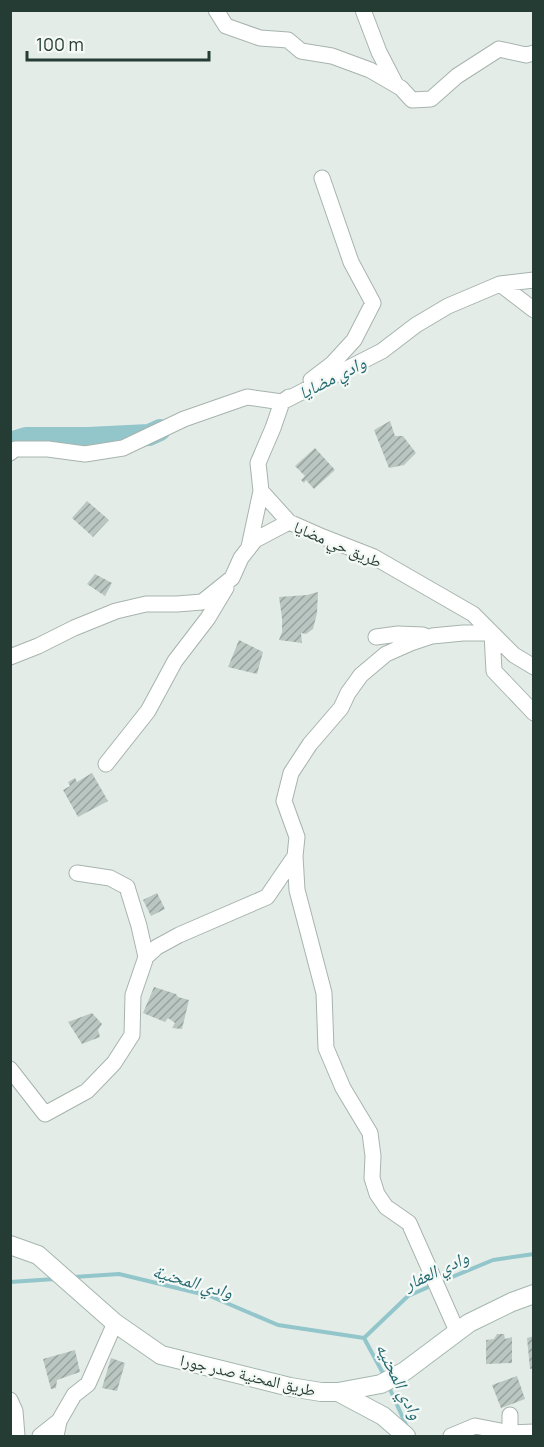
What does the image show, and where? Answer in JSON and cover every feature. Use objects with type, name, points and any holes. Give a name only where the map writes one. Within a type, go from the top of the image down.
[{"type":"main road","name":"طريق المحنية صدر جورا","points":[[10,1245],[38,1255],[115,1323],[160,1355],[290,1387],[321,1392],[381,1384],[405,1371],[469,1323],[534,1294]]},
{"type":"main road","points":[[346,1390],[383,1416],[406,1437]]},
{"type":"street","points":[[216,10],[226,26],[260,38],[288,40],[301,51],[332,56],[370,70],[401,88],[412,100],[431,99],[457,76],[499,49],[526,55],[534,53]]},
{"type":"street","points":[[363,10],[379,52],[396,85]]},
{"type":"street","points":[[249,548],[261,491],[258,463],[282,402],[332,364],[354,340],[373,303],[351,262],[322,178]]},
{"type":"street","points":[[10,453],[15,449],[48,449],[85,454],[123,448],[184,420],[247,397],[282,402],[382,351],[416,325],[448,306],[500,284],[534,280]]},
{"type":"street","points":[[500,284],[534,310]]},
{"type":"street","points":[[261,491],[289,522]]},
{"type":"street","name":"طريق حي مضايا","points":[[10,657],[116,611],[146,604],[202,602],[232,578],[241,558],[255,540],[289,522],[374,557],[473,614],[513,655],[534,667]]},
{"type":"street","points":[[106,764],[148,711],[175,662],[208,618],[232,578]]},
{"type":"street","points":[[376,637],[398,634],[432,636],[492,633],[494,671],[534,713]]},
{"type":"street","points":[[432,636],[386,654],[361,675],[341,708],[310,744],[291,773],[284,801],[297,837],[295,856],[297,890],[324,993],[326,1047],[343,1088],[370,1132],[374,1156],[372,1178],[377,1194],[386,1207],[409,1223],[457,1331]]},
{"type":"street","points":[[10,1069],[45,1114],[87,1091],[114,1063],[132,1035],[133,995],[146,957],[179,935],[267,897],[295,856]]},
{"type":"street","points":[[76,873],[110,878],[127,887],[146,957]]},
{"type":"street","points":[[56,1437],[59,1421],[74,1395],[88,1384],[115,1323]]},
{"type":"street","points":[[10,1400],[15,1411],[17,1437]]},
{"type":"street","points":[[510,1415],[510,1433]]},
{"type":"street","points":[[40,1437],[59,1421]]},
{"type":"street","points":[[451,1437],[475,1426],[510,1433],[534,1432]]},
{"type":"building","points":[[390,421],[395,436],[403,436],[416,453],[404,465],[389,468],[374,430]]},
{"type":"building","points":[[315,448],[335,470],[314,489],[306,480],[304,483],[301,480],[305,476],[295,466]]},
{"type":"building","points":[[87,501],[109,520],[93,537],[72,518]]},
{"type":"building","points":[[95,574],[112,583],[105,596],[87,584]]},
{"type":"building","points":[[318,592],[317,613],[313,629],[306,634],[301,633],[302,643],[279,640],[282,632],[282,618],[279,597]]},
{"type":"building","points":[[239,640],[263,652],[257,674],[228,667]]},
{"type":"building","points":[[92,773],[108,801],[78,817],[63,790],[70,786],[68,782],[75,778],[77,782]]},
{"type":"building","points":[[157,893],[165,909],[151,916],[143,900]]},
{"type":"building","points":[[154,987],[189,1000],[182,1029],[172,1028],[175,1023],[168,1018],[165,1022],[143,1013]]},
{"type":"building","points":[[92,1013],[102,1024],[98,1030],[100,1037],[82,1044],[68,1022]]},
{"type":"building","points":[[497,1334],[504,1334],[505,1339],[512,1337],[512,1363],[486,1364],[486,1340],[494,1339]]},
{"type":"building","points":[[534,1336],[534,1368],[530,1369],[527,1338]]},
{"type":"building","points":[[75,1350],[80,1372],[57,1380],[56,1388],[51,1389],[43,1359]]},
{"type":"building","points":[[111,1358],[125,1363],[117,1391],[102,1388]]},
{"type":"building","points":[[517,1376],[525,1399],[501,1408],[492,1385]]},
{"type":"waterway","name":"وادي مضايا","points":[[10,443],[26,438],[149,435],[160,430]]},
{"type":"waterway","name":"وادي العفار","points":[[440,1282],[493,1260],[534,1254]]},
{"type":"waterway","name":"وادي المحنية","points":[[74,1277],[119,1274],[210,1296],[278,1325],[364,1338]]},
{"type":"waterway","name":"وادي المحنية","points":[[10,1282],[55,1279]]},
{"type":"waterway","name":"وادي العفار","points":[[364,1338],[408,1296],[433,1285]]},
{"type":"waterway","name":"وادي المحنيه","points":[[364,1338],[385,1377]]},
{"type":"waterway","name":"وادي المحنيه","points":[[389,1387],[407,1427]]}]
